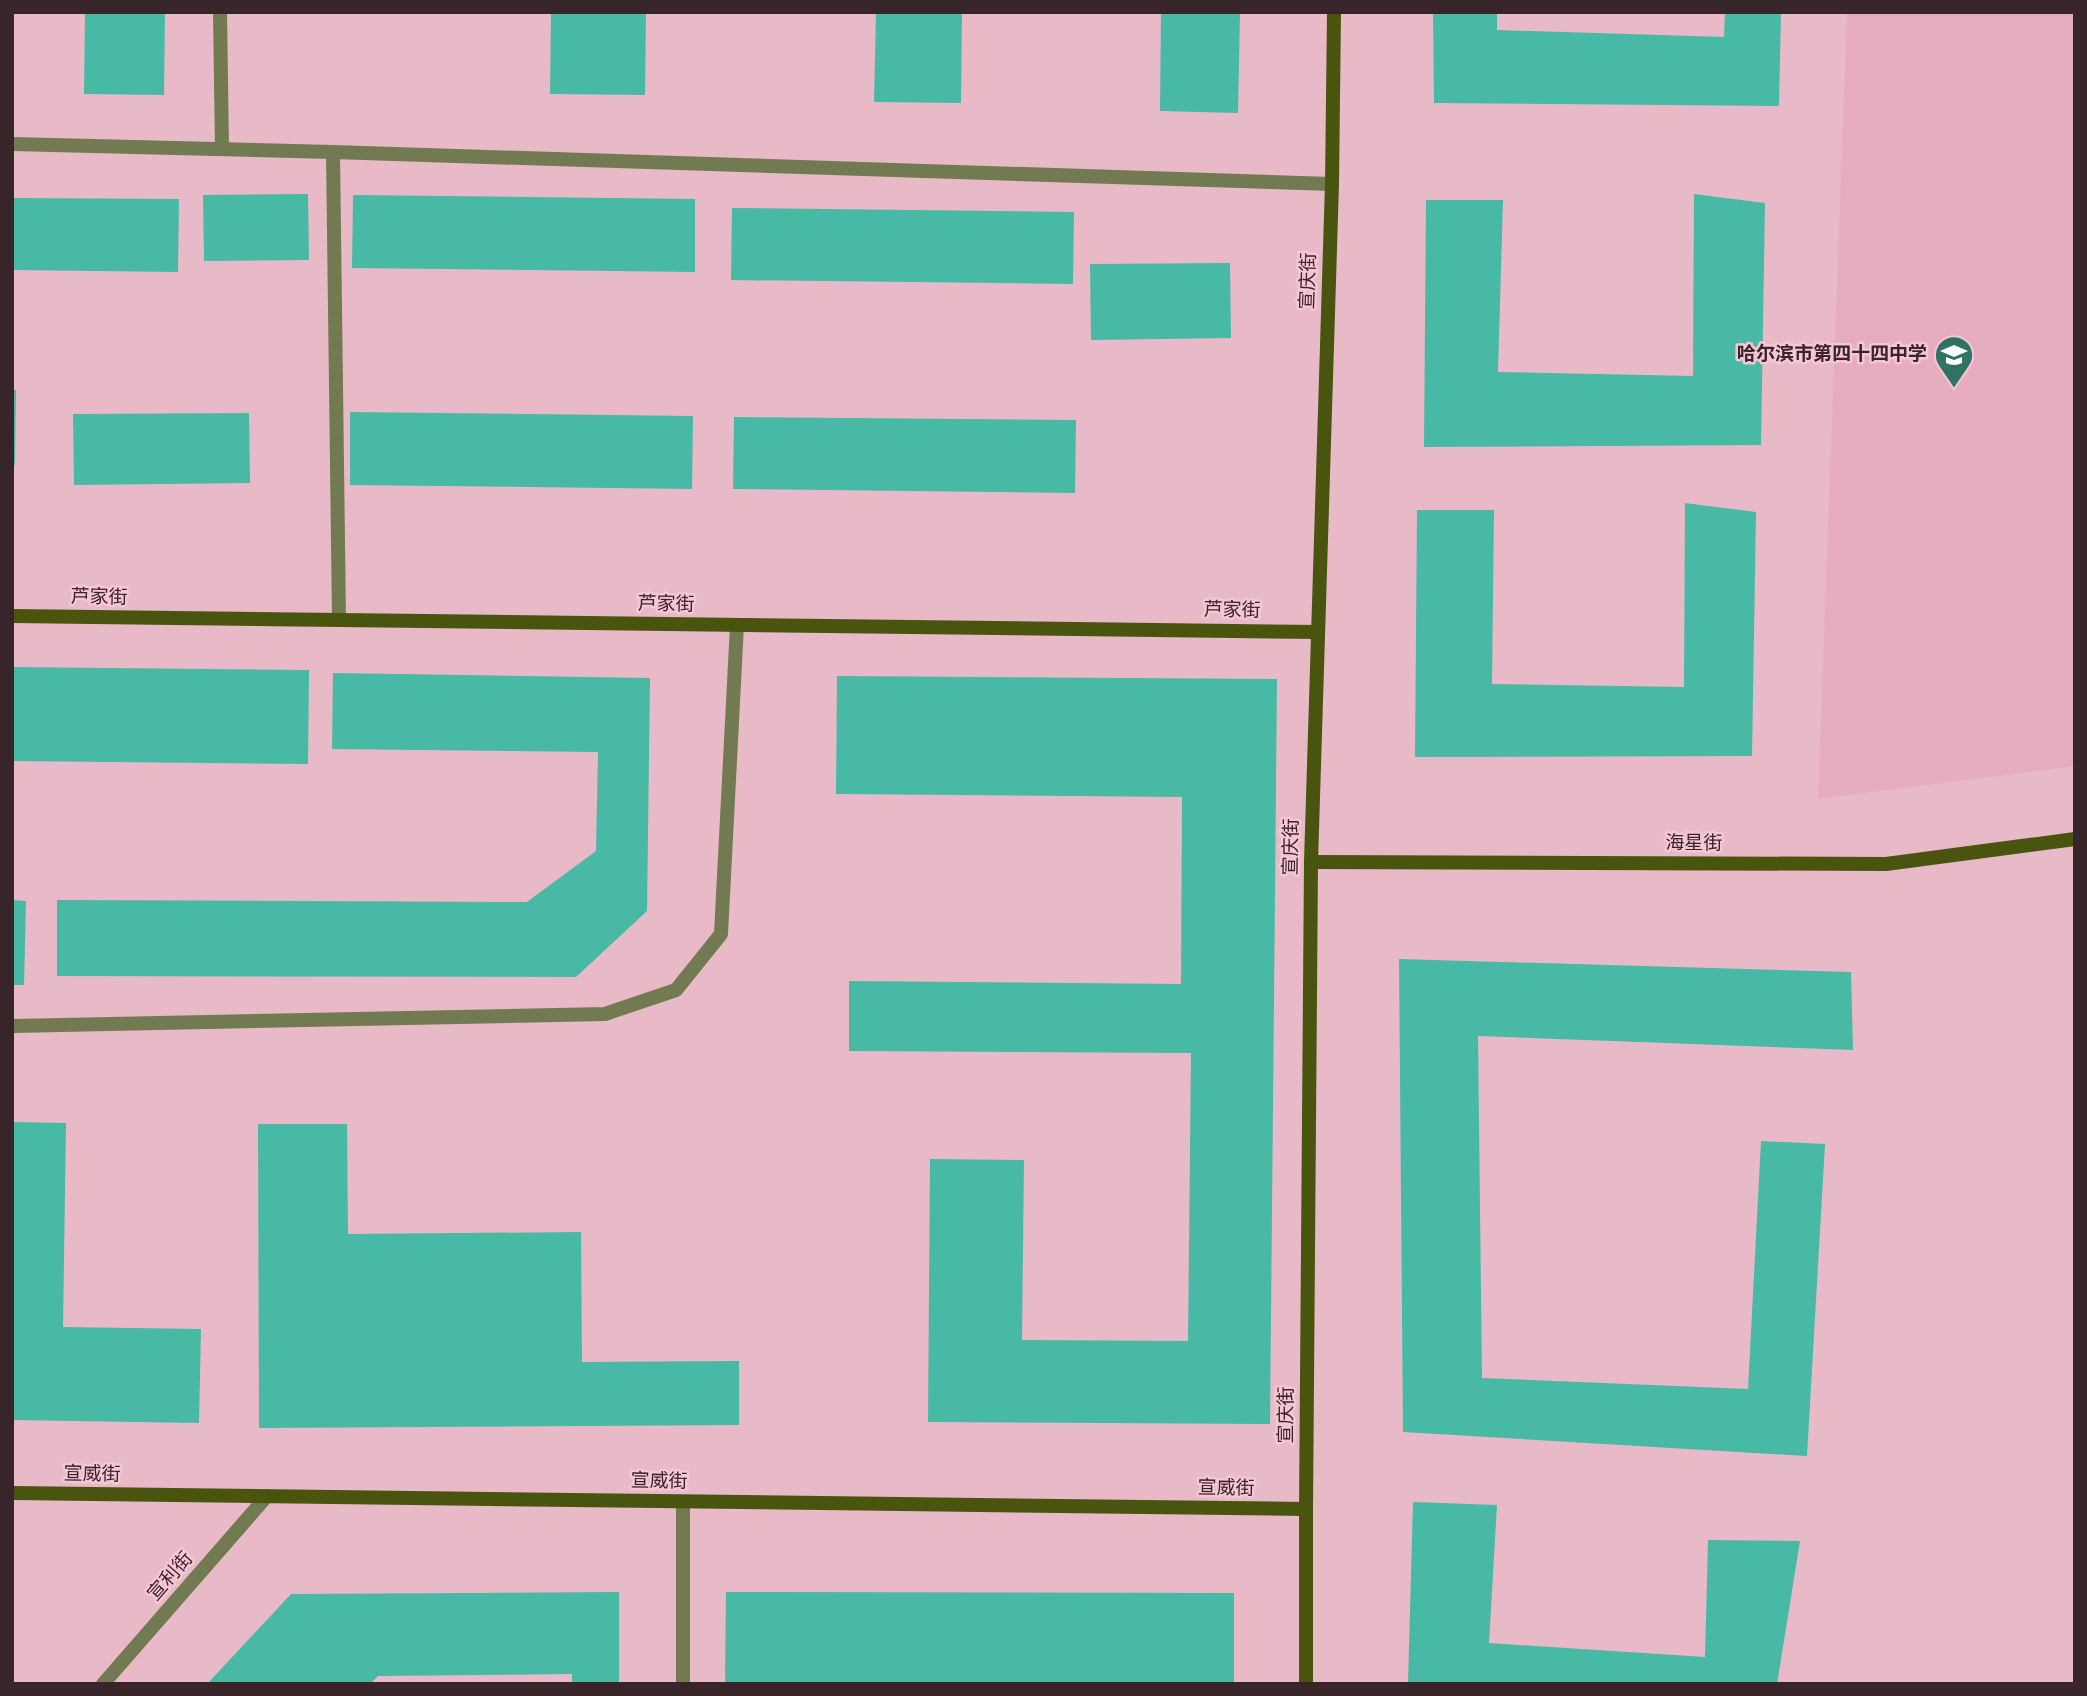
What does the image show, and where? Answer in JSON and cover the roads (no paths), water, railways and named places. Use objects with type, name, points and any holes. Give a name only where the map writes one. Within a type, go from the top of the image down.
[{"type":"street","points":[[220,12],[222,149]]},
{"type":"street","name":"宣庆街","points":[[1306,1684],[1311,862],[1332,184],[1334,12]]},
{"type":"street","points":[[12,144],[1332,184]]},
{"type":"street","points":[[333,152],[339,620]]},
{"type":"street","name":"芦家街","points":[[12,616],[1318,632]]},
{"type":"street","points":[[12,1026],[605,1014],[676,990],[721,934],[737,625]]},
{"type":"street","name":"海星街","points":[[1311,862],[1886,864],[2075,839]]},
{"type":"street","name":"宣威街","points":[[12,1493],[1306,1510]]},
{"type":"street","name":"宣利街","points":[[103,1684],[267,1496]]},
{"type":"street","points":[[683,1502],[683,1684]]},
{"type":"place","name":"哈尔滨市第四十四中学","points":[[1954,389]]}]
